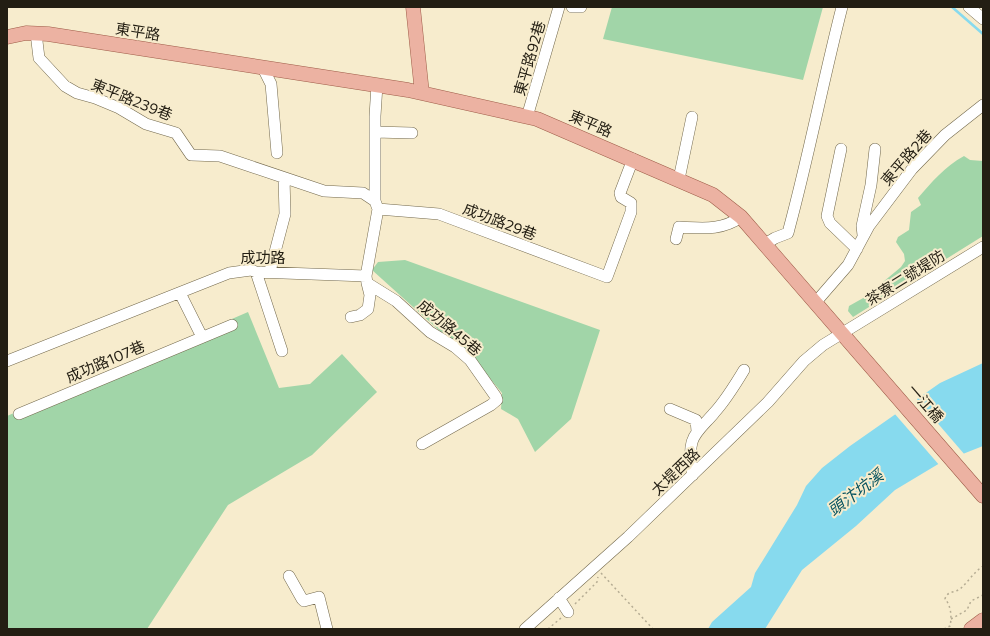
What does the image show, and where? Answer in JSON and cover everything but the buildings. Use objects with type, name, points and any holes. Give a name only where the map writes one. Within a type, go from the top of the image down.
[{"type":"main road","points":[[413,7],[422,93]]},
{"type":"main road","name":"東平路","points":[[7,37],[26,33],[36,33],[377,85],[422,93],[544,122],[634,159],[713,195],[741,217],[842,333]]},
{"type":"main road","name":"一江橋","points":[[842,333],[983,496]]},
{"type":"main road","points":[[971,629],[983,620]]},
{"type":"street","name":"東平路92巷","points":[[527,117],[560,7]]},
{"type":"street","points":[[572,7],[581,7]]},
{"type":"street","points":[[765,244],[788,233],[808,157],[823,81],[842,7]]},
{"type":"street","points":[[969,7],[983,19]]},
{"type":"street","name":"東平路239巷","points":[[36,33],[39,58],[58,80],[77,93],[101,100],[146,124],[176,133],[191,155],[220,156],[324,191],[362,193],[377,205]]},
{"type":"street","points":[[263,68],[270,140]]},
{"type":"street","points":[[263,68],[271,84],[277,153]]},
{"type":"street","points":[[351,317],[360,315],[368,309],[370,295],[367,279],[377,205],[377,85]]},
{"type":"street","name":"東平路2巷","points":[[815,303],[848,265],[869,226],[912,169],[945,135],[983,105]]},
{"type":"street","points":[[679,179],[692,117]]},
{"type":"street","points":[[376,132],[412,133]]},
{"type":"street","name":"東平路2巷","points":[[863,238],[862,226],[871,186],[875,148]]},
{"type":"street","points":[[841,149],[827,216],[830,224],[857,249]]},
{"type":"street","name":"成功路29巷","points":[[377,205],[439,214],[607,277],[631,212],[631,203],[621,198],[620,193],[634,159]]},
{"type":"street","points":[[270,271],[285,214],[284,178]]},
{"type":"street","points":[[676,239],[679,227],[719,227],[730,224],[741,217]]},
{"type":"street","name":"茶寮二號堤防","points":[[842,333],[983,247]]},
{"type":"street","name":"成功路","points":[[7,361],[229,273],[251,270],[256,272],[270,271],[367,279]]},
{"type":"street","points":[[256,272],[282,350]]},
{"type":"street","name":"成功路45巷","points":[[367,279],[396,301],[430,332],[455,347],[470,360],[496,397],[497,400],[491,405],[422,444]]},
{"type":"street","points":[[180,293],[202,337]]},
{"type":"street","name":"成功路107巷","points":[[20,414],[232,324]]},
{"type":"street","name":"太堤西路","points":[[525,629],[628,537],[693,476],[768,402],[804,361],[822,346],[842,333]]},
{"type":"street","points":[[693,476],[690,459],[692,442],[697,431],[715,412],[744,370]]},
{"type":"street","points":[[670,410],[696,420],[697,431]]},
{"type":"street","points":[[289,576],[304,601],[319,597],[327,629]]},
{"type":"street","points":[[559,598],[568,612]]},
{"type":"path","points":[[944,629],[950,626],[951,619],[949,602],[945,599],[947,593],[959,589],[983,566]]},
{"type":"path","points":[[548,629],[568,612],[597,582],[600,572],[653,629]]},
{"type":"path","points":[[951,619],[967,610],[971,601],[983,595]]},
{"type":"green space","points":[[612,7],[823,7],[803,80],[603,39]]},
{"type":"green space","points":[[964,156],[970,160],[983,161],[983,236],[853,317],[848,311],[849,306],[865,297],[901,267],[905,261],[904,254],[896,242],[898,237],[909,230],[911,212],[921,205],[918,198],[944,170]]},
{"type":"green space","points":[[405,260],[600,330],[571,419],[535,452],[518,419],[501,409],[502,393],[483,370],[372,270],[378,262]]},
{"type":"green space","points":[[248,312],[279,388],[310,384],[342,354],[377,392],[312,455],[228,505],[147,629],[7,629],[7,416]]},
{"type":"water","name":"頭汴坑溪","points":[[983,363],[983,446],[940,463],[895,490],[856,526],[802,570],[765,629],[708,629],[712,622],[751,587],[755,573],[797,505],[806,486],[822,468],[850,446],[940,383]]},
{"type":"pier","points":[[916,398],[965,455],[940,466],[894,413]]},
{"type":"waterway","points":[[952,7],[983,34]]}]
